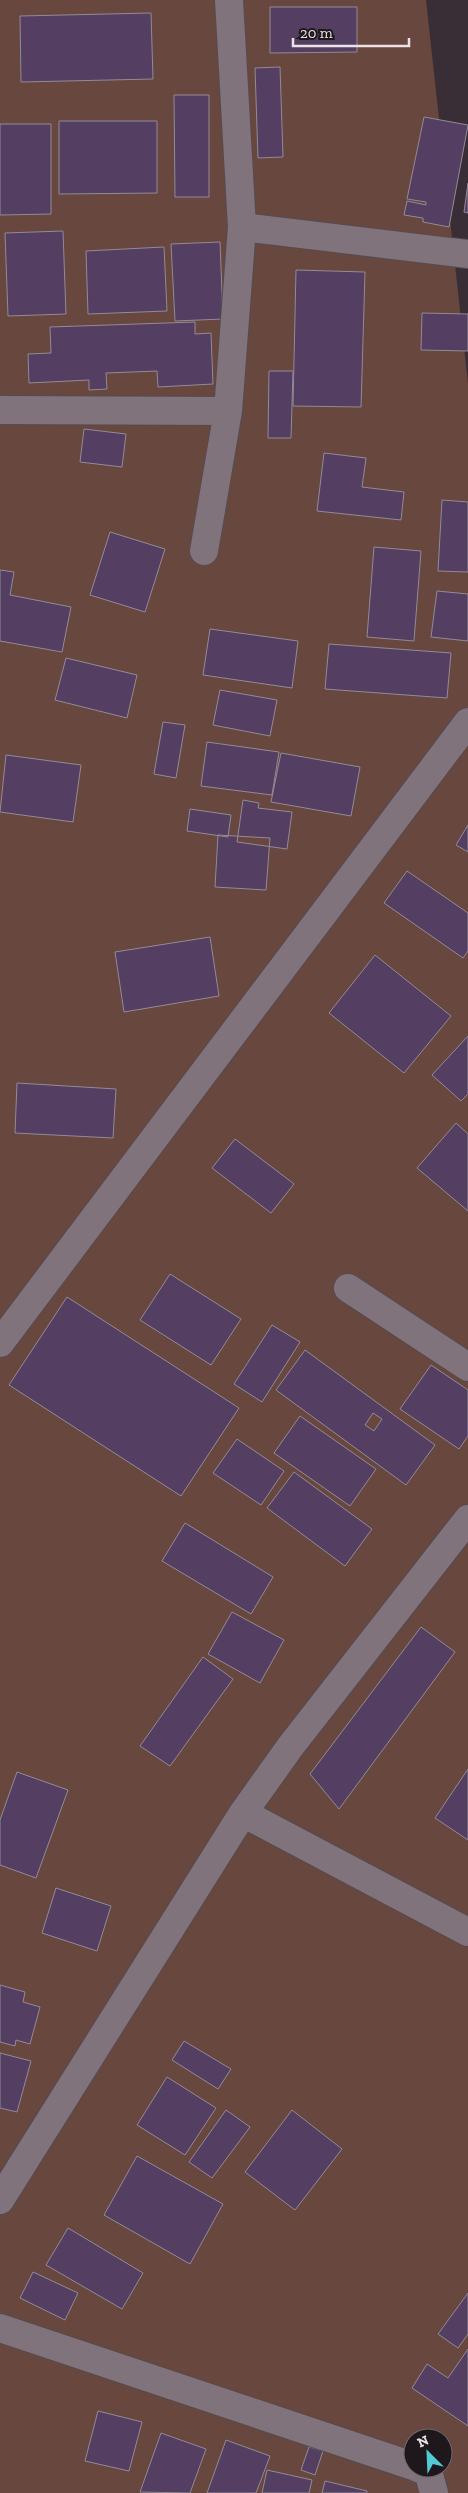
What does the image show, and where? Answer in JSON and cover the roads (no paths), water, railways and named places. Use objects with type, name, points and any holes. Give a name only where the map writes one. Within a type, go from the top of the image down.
[{"type":"street","points":[[204,551],[228,411],[242,227],[229,0]]},
{"type":"street","points":[[242,227],[468,254]]},
{"type":"street","points":[[0,410],[228,411]]},
{"type":"street","points":[[0,1343],[468,722]]},
{"type":"street","points":[[348,1288],[468,1367]]},
{"type":"street","points":[[0,2200],[244,1813],[290,1747],[468,1519]]},
{"type":"street","points":[[244,1813],[468,1932]]},
{"type":"street","points":[[0,2328],[403,2463]]},
{"type":"street","points":[[430,2478],[434,2493]]}]
